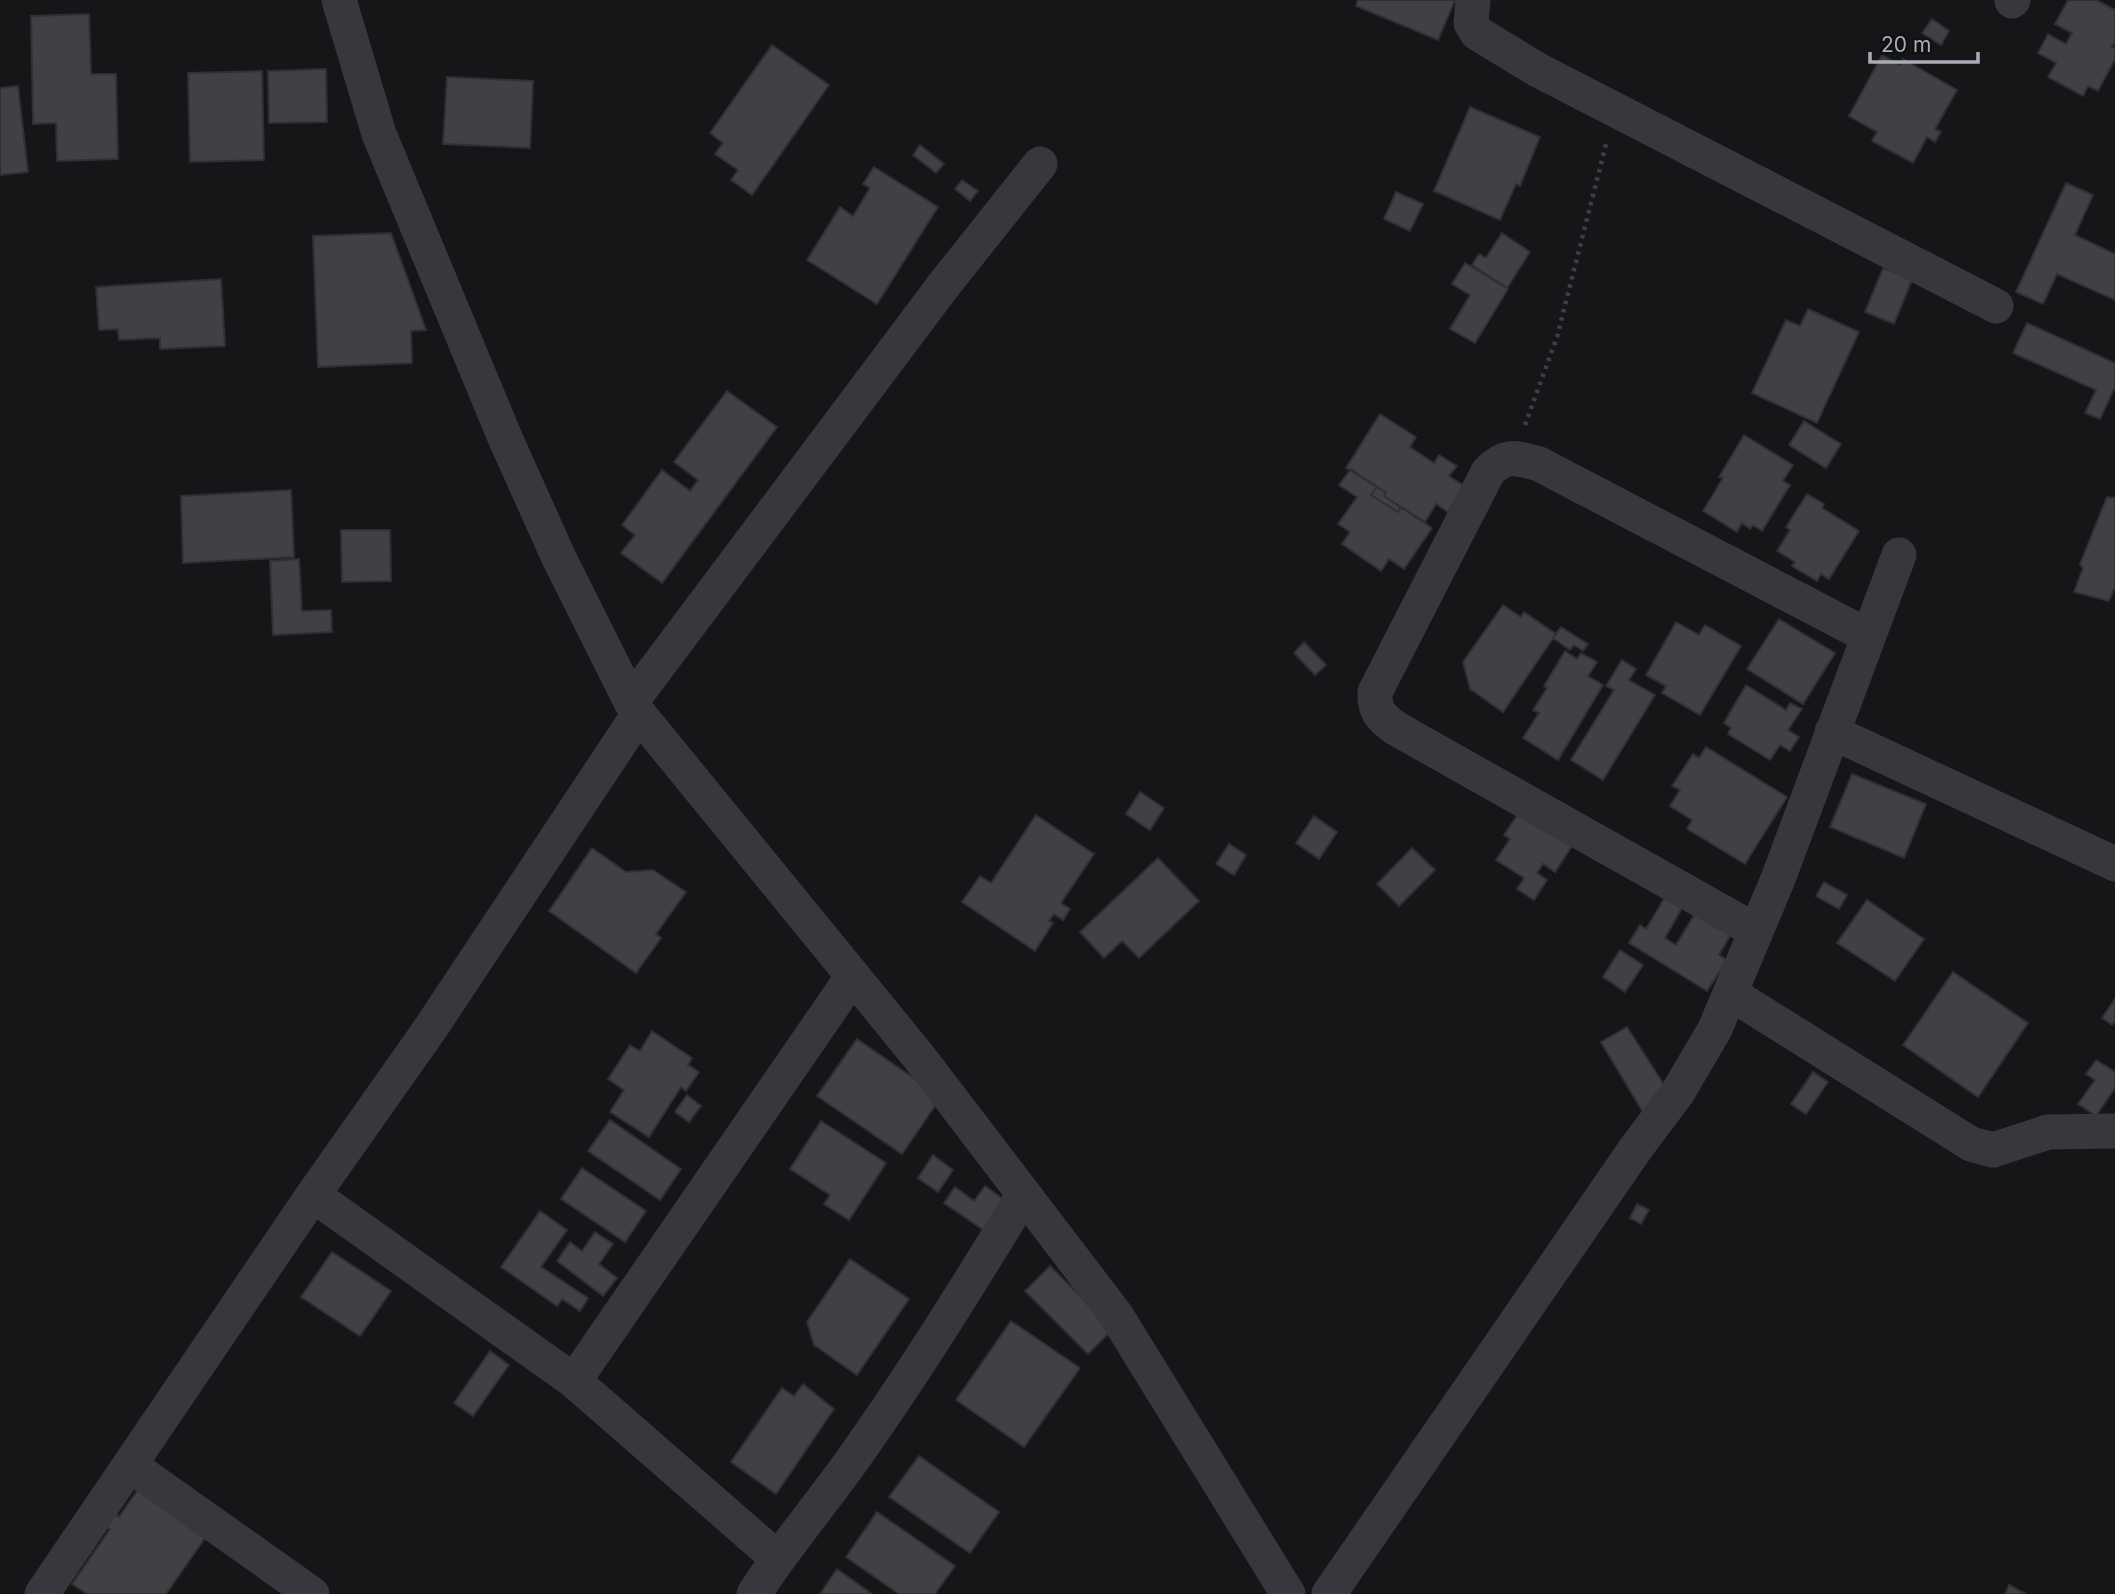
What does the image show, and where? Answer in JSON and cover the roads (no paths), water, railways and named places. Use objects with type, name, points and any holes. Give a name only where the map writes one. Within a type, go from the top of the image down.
[{"type":"street","points":[[339,0],[379,134],[506,440],[559,558],[635,708],[919,1057],[1116,1315],[1288,1594]]},
{"type":"street","points":[[1473,0],[1471,23],[1476,33],[1538,70],[1996,306]]},
{"type":"street","points":[[42,1594],[313,1195],[430,1029],[635,708],[943,286],[1040,164]]},
{"type":"street","points":[[1756,931],[1381,719],[1374,706],[1375,692],[1488,472],[1497,463],[1513,457],[1539,464],[1868,636]]},
{"type":"street","points":[[1329,1594],[1636,1148],[1678,1092],[1715,1029],[1778,879],[1899,555]]},
{"type":"street","points":[[1832,732],[2115,864]]},
{"type":"street","points":[[573,1381],[853,976]]},
{"type":"street","points":[[1730,993],[1971,1144],[1993,1150],[2048,1132],[2115,1131]]},
{"type":"street","points":[[754,1594],[777,1558],[848,1467],[952,1312],[1024,1194]]},
{"type":"street","points":[[313,1195],[573,1381],[777,1558]]},
{"type":"street","points":[[131,1466],[312,1594]]}]
